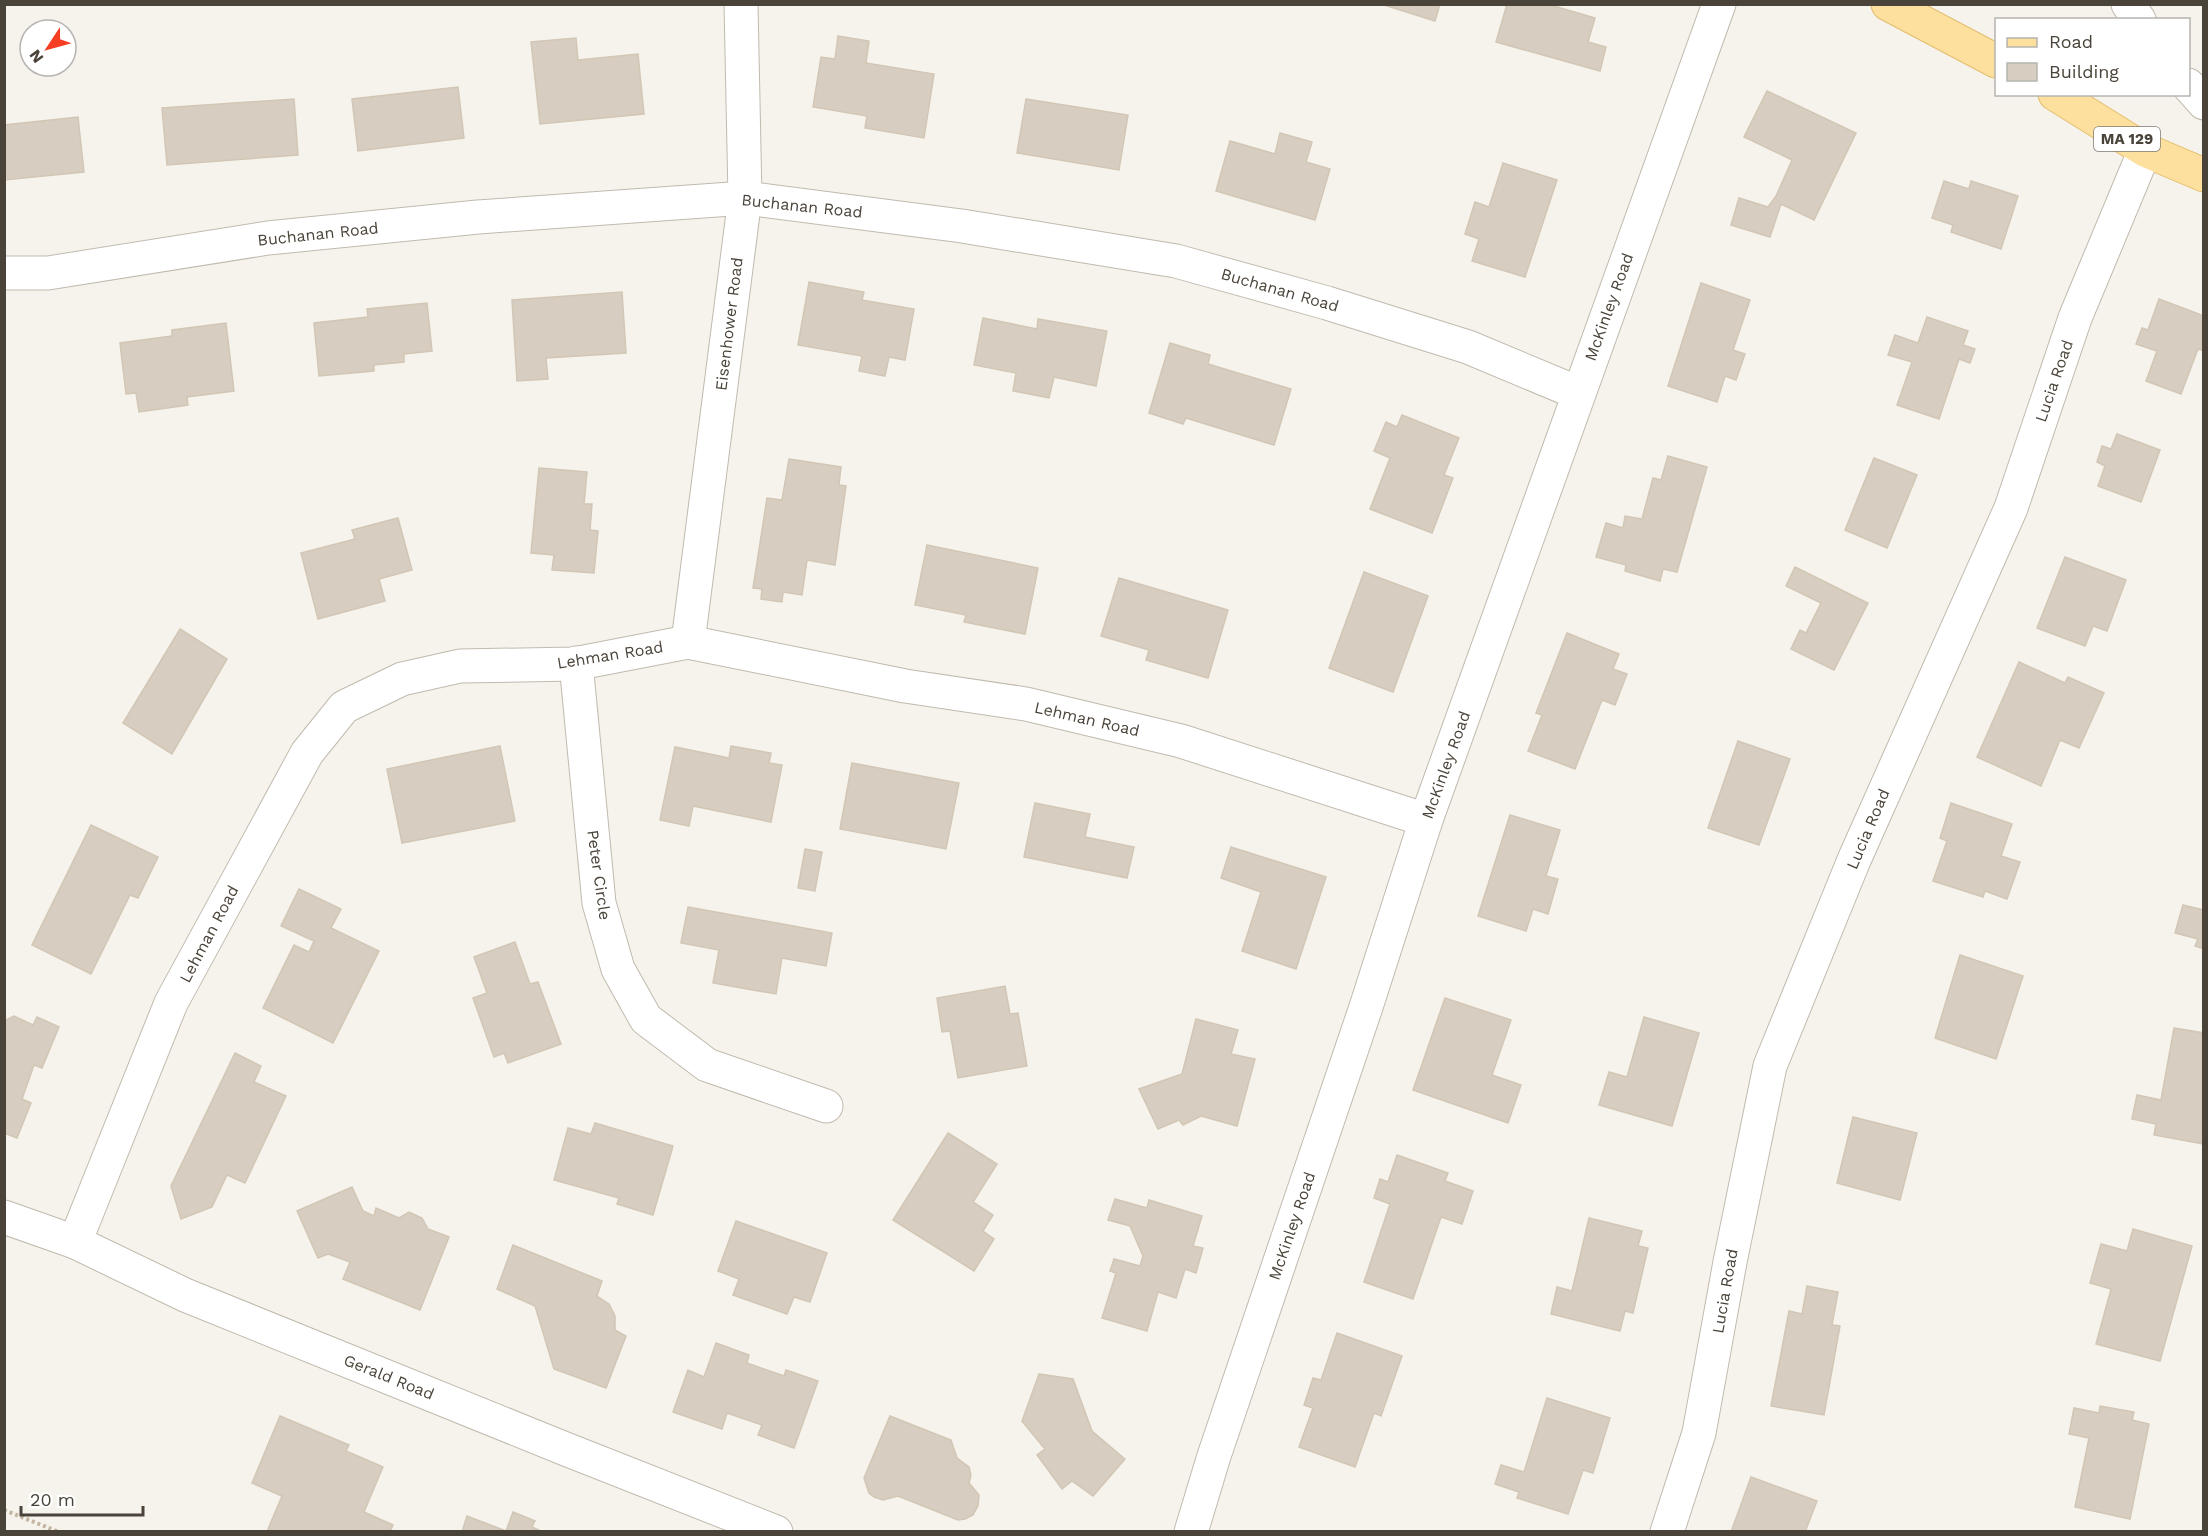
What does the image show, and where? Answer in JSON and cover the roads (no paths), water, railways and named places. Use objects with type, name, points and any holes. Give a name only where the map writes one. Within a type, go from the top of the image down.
[{"type":"main road","points":[[1888,4],[1995,60]]},
{"type":"main road","name":"MA 129","points":[[2058,96],[2145,150],[2204,175]]},
{"type":"street","name":"Eisenhower Road","points":[[688,642],[745,198],[741,4]]},
{"type":"street","name":"McKinley Road","points":[[1191,1532],[1214,1456],[1426,820],[1719,4]]},
{"type":"street","points":[[2128,4],[2138,18]]},
{"type":"street","points":[[2190,86],[2204,103]]},
{"type":"street","name":"Lucia Road","points":[[1667,1532],[1699,1433],[1730,1262],[1770,1066],[1854,860],[2011,508],[2074,318],[2145,150]]},
{"type":"street","name":"Buchanan Road","points":[[4,273],[48,273],[280,237],[478,217],[745,198],[962,226],[1176,261],[1327,303],[1468,347],[1578,393]]},
{"type":"street","name":"Lehman Road","points":[[75,1242],[171,1003],[307,753],[344,707],[402,679],[460,666],[576,663],[688,642],[904,686],[1026,704],[1159,736],[1426,820]]},
{"type":"street","name":"Peter Circle","points":[[576,663],[599,903],[618,969],[646,1019],[707,1065],[826,1106]]},
{"type":"street","name":"Gerald Road","points":[[4,1217],[75,1242],[185,1294],[776,1532]]}]
